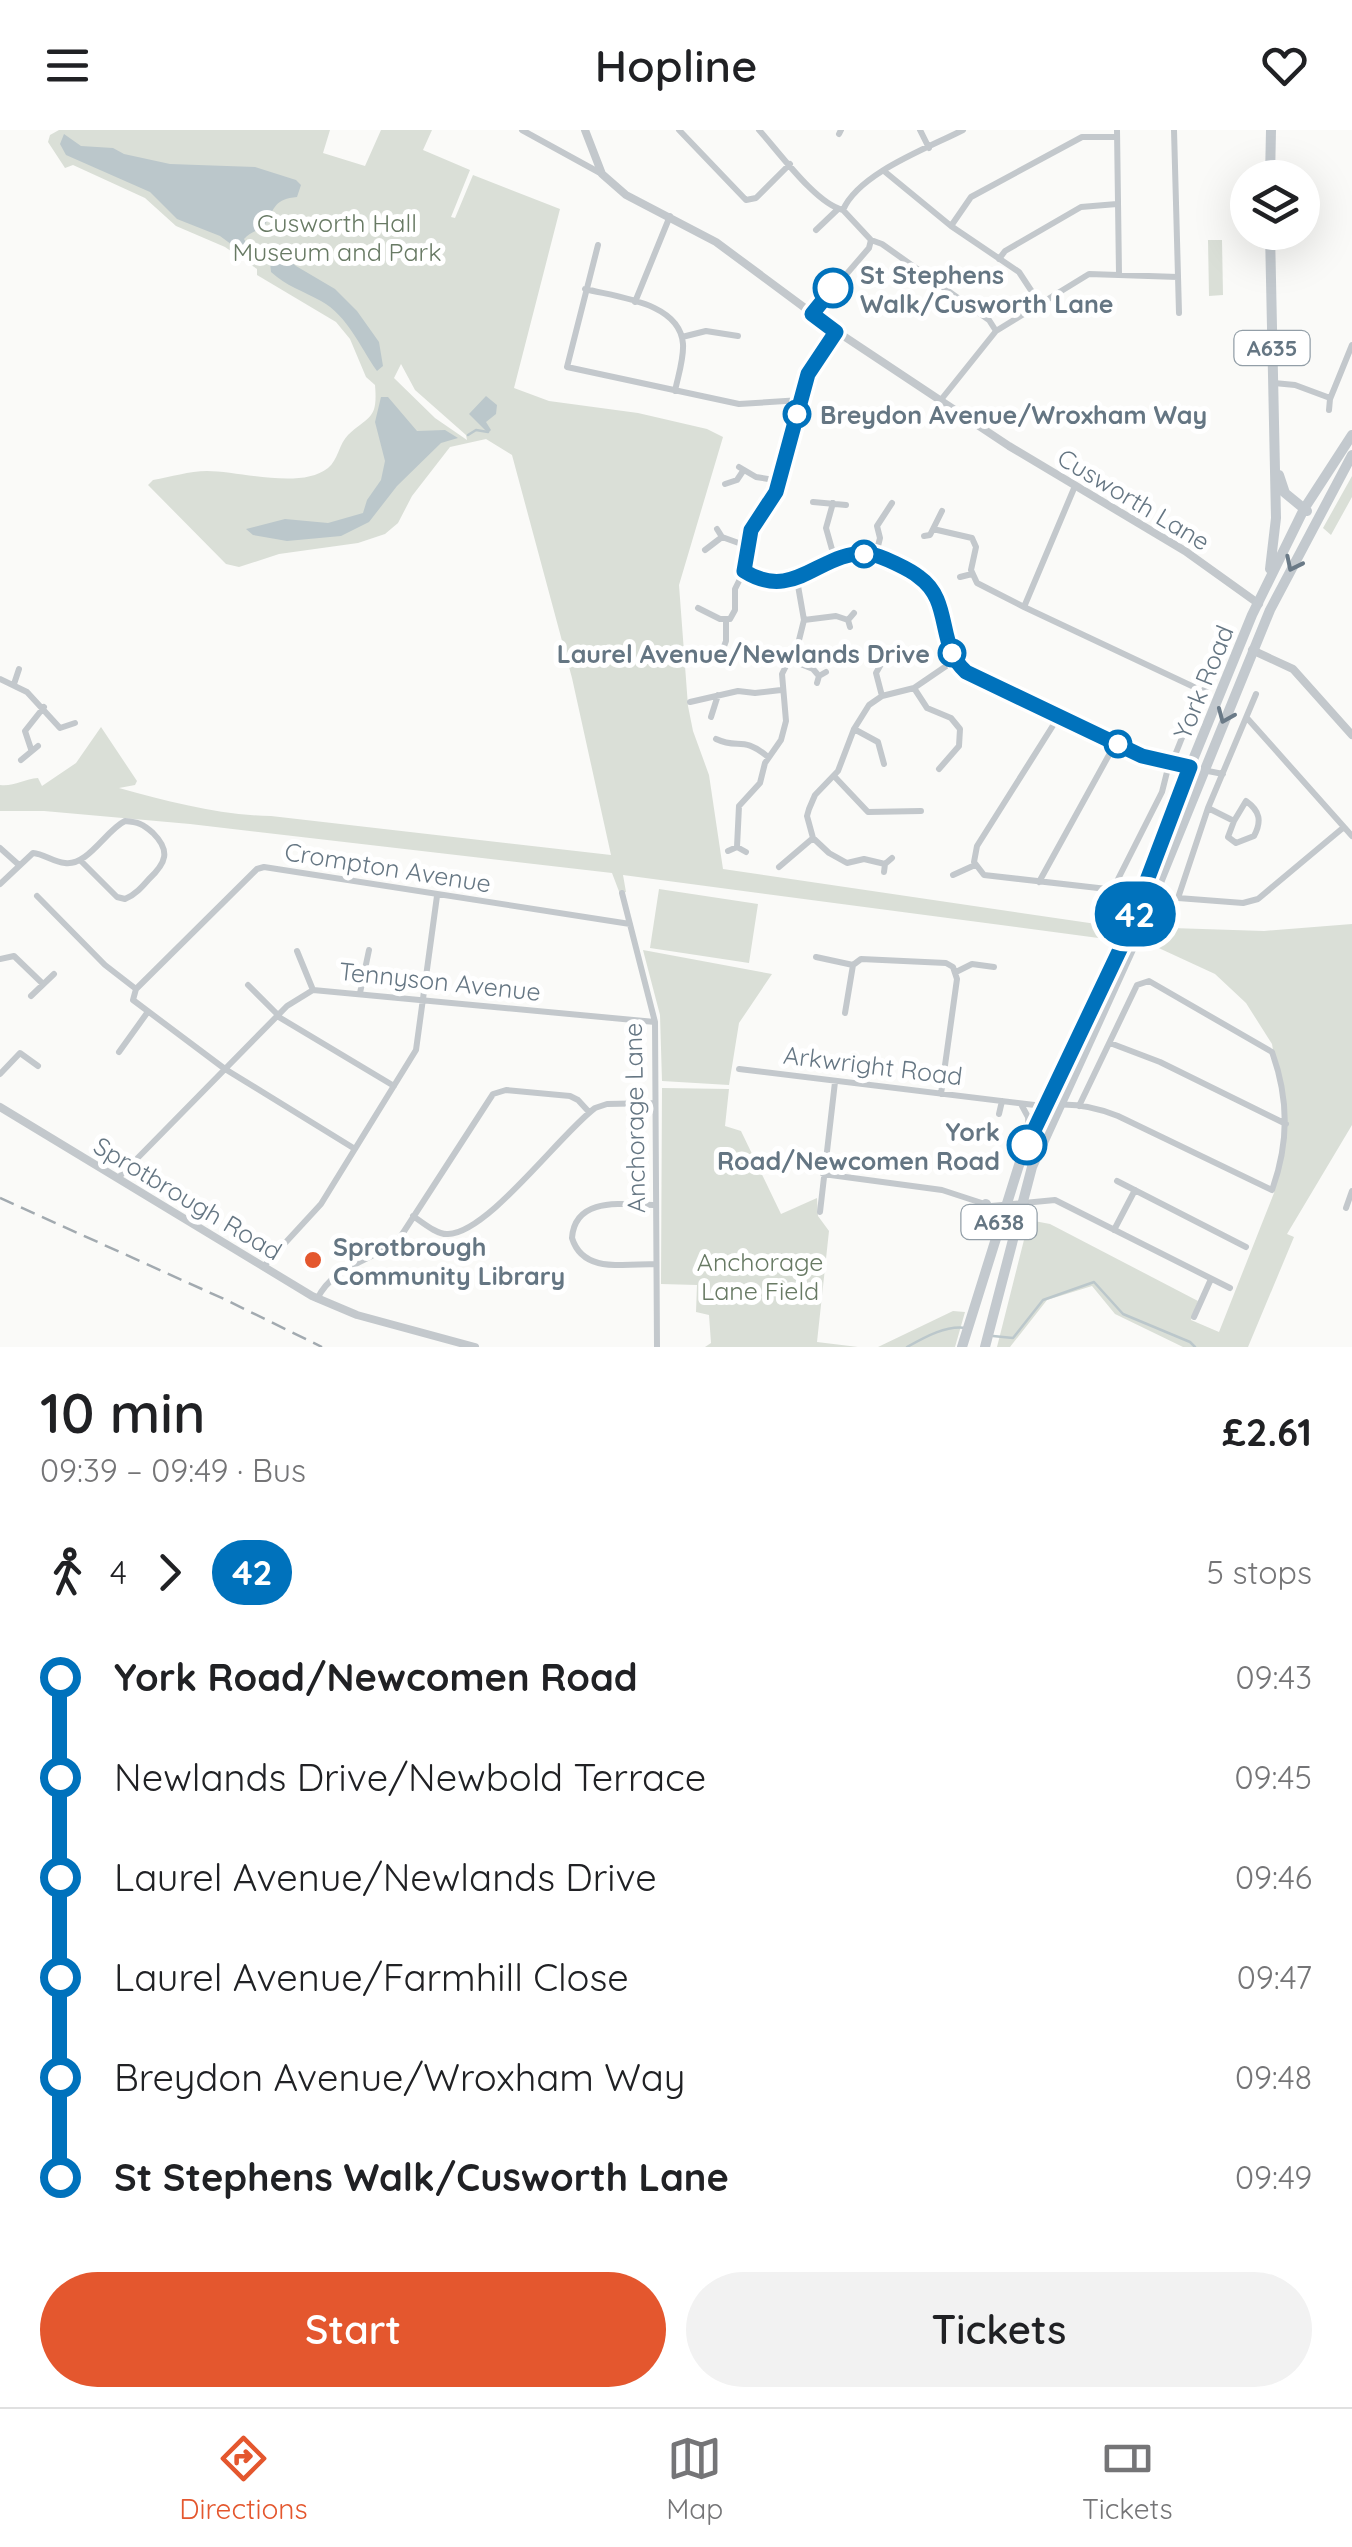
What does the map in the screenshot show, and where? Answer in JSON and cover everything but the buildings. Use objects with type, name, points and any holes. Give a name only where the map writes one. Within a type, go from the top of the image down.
[{"type":"highway","points":[[1270,130],[1270,160]]},
{"type":"highway","name":"A635","points":[[1269,580],[1276,536],[1270,250]]},
{"type":"highway","name":"York Road","points":[[985,1347],[1032,1167],[1252,650],[1269,580],[1304,509],[1352,435]]},
{"type":"highway","name":"York Road","points":[[1135,927],[1190,767],[1240,645],[1352,455]]},
{"type":"highway","name":"A635","points":[[1276,464],[1286,493],[1316,518]]},
{"type":"highway","points":[[1240,645],[1252,650]]},
{"type":"highway","name":"York Road","points":[[962,1347],[1004,1206],[1043,1106],[1129,942]]},
{"type":"highway","points":[[986,1204],[996,1232]]},
{"type":"street","points":[[522,130],[602,174],[626,195],[716,242],[812,314],[869,248],[871,240]]},
{"type":"street","points":[[585,130],[602,174]]},
{"type":"street","points":[[679,130],[746,200],[756,198],[790,164]]},
{"type":"street","points":[[759,130],[818,196],[840,210],[871,240],[989,320],[996,331]]},
{"type":"street","points":[[920,130],[929,148]]},
{"type":"street","points":[[816,230],[884,170],[964,130]]},
{"type":"street","points":[[1174,130],[1180,313]]},
{"type":"street","points":[[951,226],[971,197],[1082,137],[1117,133],[1119,274]]},
{"type":"street","points":[[884,170],[891,180],[951,226],[1019,272],[1040,304]]},
{"type":"street","points":[[1000,260],[1005,251],[1081,207],[1118,204]]},
{"type":"street","points":[[635,302],[670,216]]},
{"type":"street","points":[[598,245],[567,367],[739,404],[800,400]]},
{"type":"street","points":[[940,401],[996,331],[1090,274],[1178,277]]},
{"type":"street","points":[[585,288],[668,316],[682,337],[675,391]]},
{"type":"street","name":"Cusworth Lane","points":[[812,314],[940,401],[1186,551],[1264,607]]},
{"type":"street","points":[[682,337],[712,331],[739,336]]},
{"type":"street","points":[[726,620],[734,614],[751,530],[774,498],[780,481],[811,366],[836,332]]},
{"type":"street","points":[[1330,410],[1330,398],[1352,346]]},
{"type":"street","points":[[1273,383],[1330,398]]},
{"type":"street","points":[[725,484],[737,480],[741,469],[780,481]]},
{"type":"street","points":[[1024,607],[1075,486]]},
{"type":"street","points":[[813,502],[846,504]]},
{"type":"street","points":[[833,504],[826,528],[835,561]]},
{"type":"street","points":[[876,554],[880,538],[877,529],[892,504]]},
{"type":"street","points":[[870,511],[882,518]]},
{"type":"street","points":[[924,536],[930,536],[942,512]]},
{"type":"street","points":[[933,529],[975,541],[972,574],[981,588],[1200,693]]},
{"type":"street","points":[[705,550],[719,533],[747,546]]},
{"type":"street","points":[[744,571],[771,582],[797,580],[835,561],[876,554],[915,574],[936,593],[955,660],[966,672],[1116,743],[1170,764],[1223,774]]},
{"type":"street","points":[[960,576],[972,574]]},
{"type":"street","points":[[738,847],[739,806],[760,783],[786,722],[782,674],[804,620],[797,580]]},
{"type":"street","points":[[698,608],[726,620]]},
{"type":"street","points":[[804,620],[832,616],[849,624],[854,613]]},
{"type":"street","points":[[720,657],[726,642],[726,620]]},
{"type":"street","points":[[1059,716],[977,846],[974,864],[984,876],[1114,887],[1162,792],[1200,693],[1206,688],[1230,635]]},
{"type":"street","points":[[1252,650],[1293,669],[1352,735]]},
{"type":"street","points":[[788,659],[814,669],[820,677]]},
{"type":"street","points":[[882,696],[877,684],[878,668],[884,659]]},
{"type":"street","points":[[887,864],[842,862],[813,838],[809,809],[815,795],[834,776],[864,712],[882,696],[914,688],[955,660]]},
{"type":"street","points":[[867,663],[878,668]]},
{"type":"street","points":[[14,684],[19,669]]},
{"type":"street","points":[[0,679],[14,684],[44,707],[60,728],[75,723]]},
{"type":"street","points":[[711,717],[720,695],[719,682]]},
{"type":"street","points":[[914,688],[927,708],[951,718],[960,729],[959,746],[939,769]]},
{"type":"street","points":[[690,702],[720,695],[782,690]]},
{"type":"street","points":[[1256,694],[1208,808],[1178,898],[1243,903],[1258,899],[1344,827]]},
{"type":"street","points":[[21,760],[35,748],[25,731],[44,707]]},
{"type":"street","points":[[1247,718],[1352,836]]},
{"type":"street","points":[[960,729],[970,726]]},
{"type":"street","points":[[854,729],[878,742],[884,764]]},
{"type":"street","points":[[716,739],[748,743],[768,758]]},
{"type":"street","points":[[721,754],[725,743]]},
{"type":"street","points":[[1039,882],[1116,743]]},
{"type":"street","points":[[883,754],[895,753]]},
{"type":"street","points":[[834,776],[868,812],[916,812],[911,824]]},
{"type":"street","points":[[1246,801],[1256,810],[1260,823],[1252,838],[1233,842],[1228,838],[1234,820],[1246,801]]},
{"type":"street","points":[[1208,808],[1234,820]]},
{"type":"street","points":[[0,884],[36,852],[66,864],[80,860],[110,830],[125,821],[143,824],[162,843],[166,854],[162,866],[125,900],[117,897],[80,860]]},
{"type":"street","points":[[780,867],[813,838]]},
{"type":"street","points":[[728,851],[738,847]]},
{"type":"street","points":[[738,847],[746,852]]},
{"type":"street","points":[[0,848],[18,865]]},
{"type":"street","points":[[782,850],[789,858]]},
{"type":"street","points":[[954,875],[974,864]]},
{"type":"street","name":"Crompton Avenue","points":[[136,989],[260,867],[630,924]]},
{"type":"street","name":"Anchorage Lane","points":[[622,893],[655,1022],[657,1347]]},
{"type":"street","points":[[37,896],[105,965],[136,989],[135,1004],[224,1069],[355,1149]]},
{"type":"street","points":[[263,1267],[321,1204],[416,1050],[436,896]]},
{"type":"street","points":[[360,994],[368,950]]},
{"type":"street","points":[[297,951],[313,990]]},
{"type":"street","points":[[0,960],[14,956],[44,984]]},
{"type":"street","points":[[816,957],[853,964],[868,959],[946,963],[956,972]]},
{"type":"street","points":[[845,1013],[853,964]]},
{"type":"street","points":[[956,972],[972,964],[994,967]]},
{"type":"street","points":[[940,1094],[956,972]]},
{"type":"street","points":[[31,996],[54,974]]},
{"type":"street","points":[[1079,1106],[1141,982],[1148,981],[1268,1048],[1283,1091],[1286,1125]]},
{"type":"street","points":[[248,985],[278,1015],[394,1086]]},
{"type":"street","name":"Tennyson Avenue","points":[[118,1178],[293,1000],[313,990],[655,1022]]},
{"type":"street","points":[[120,1052],[147,1013]]},
{"type":"street","points":[[1110,1042],[1160,1062],[1286,1125]]},
{"type":"street","points":[[0,1074],[20,1052],[38,1066]]},
{"type":"street","name":"Arkwright Road","points":[[739,1069],[1021,1104],[1079,1106],[1118,1116],[1271,1192],[1284,1152],[1286,1125]]},
{"type":"street","points":[[820,1212],[836,1082]]},
{"type":"street","points":[[317,1298],[328,1282],[348,1266],[396,1242],[493,1094],[506,1090],[570,1096],[590,1112]]},
{"type":"street","points":[[999,1114],[1002,1101]]},
{"type":"street","points":[[414,1216],[446,1234],[482,1218],[590,1112],[607,1104],[656,1103]]},
{"type":"street","points":[[1021,1104],[1028,1117],[1029,1140]]},
{"type":"street","name":"Sprotbrough Road","points":[[0,1108],[317,1298],[357,1315],[475,1347]]},
{"type":"street","points":[[823,1174],[942,1190],[986,1204],[1004,1206],[1055,1200],[1230,1288]]},
{"type":"street","points":[[1118,1180],[1246,1247]]},
{"type":"street","points":[[1114,1230],[1135,1190]]},
{"type":"street","points":[[1345,1208],[1352,1191]]},
{"type":"street","points":[[656,1205],[594,1206],[578,1218],[572,1231],[578,1252],[594,1263],[656,1264]]},
{"type":"street","points":[[1194,1317],[1210,1279]]},
{"type":"green space","name":"Cusworth Hall Museum and Park","points":[[59,130],[330,130],[323,153],[365,166],[381,130],[432,130],[423,150],[470,170],[451,217],[455,218],[473,175],[560,209],[514,388],[549,401],[638,413],[707,429],[723,437],[679,585],[688,706],[709,775],[723,869],[1111,926],[1106,939],[623,875],[626,892],[620,894],[612,873],[190,824],[44,811],[0,811],[0,785],[38,778],[42,786],[76,763],[101,727],[137,781],[135,785],[119,788],[157,798],[232,813],[611,855],[572,678],[512,455],[486,439],[450,447],[412,496],[398,523],[385,534],[358,543],[279,554],[239,567],[226,564],[148,485],[153,480],[200,471],[286,479],[316,474],[331,465],[345,439],[370,416],[375,405],[375,385],[366,377],[350,339],[336,322],[257,275],[257,269],[225,247],[176,226],[145,198],[73,165],[65,168],[48,142],[50,135]],"holes":[[[401,364],[415,390],[466,435],[467,440],[435,418],[394,378]]]},
{"type":"green space","points":[[1208,240],[1222,240],[1223,295],[1209,296]]},
{"type":"green space","points":[[1352,476],[1352,497],[1331,535],[1323,528]]},
{"type":"green space","points":[[659,889],[758,904],[749,963],[650,948]]},
{"type":"green space","points":[[1352,924],[1352,1125],[1287,1234],[1294,1237],[1248,1347],[1183,1347],[1115,1314],[1092,1286],[1047,1300],[1010,1347],[997,1347],[1029,1220],[1050,1224],[1198,1301],[1191,1320],[1219,1332],[1274,1193],[1286,1125],[1272,1044],[1246,1003],[1215,974],[1111,926],[1264,931]]},
{"type":"green space","points":[[643,950],[772,974],[739,1023],[729,1085],[662,1081],[660,1015]]},
{"type":"green space","name":"Anchorage Lane Field","points":[[662,1088],[729,1089],[725,1126],[741,1131],[781,1214],[817,1198],[818,1216],[829,1231],[817,1342],[858,1347],[705,1347],[711,1343],[709,1315],[696,1312],[697,1285],[661,1284]]},
{"type":"green space","name":"Anchorage Lane Field","points":[[953,1311],[965,1312],[955,1347],[878,1347]]},
{"type":"shaded area","points":[[64,134],[81,146],[113,148],[170,164],[255,167],[296,180],[301,185],[297,197],[280,202],[264,226],[244,239],[256,260],[270,245],[335,289],[379,342],[383,366],[377,371],[339,315],[277,277],[266,257],[258,264],[220,236],[177,219],[150,192],[66,155],[60,144]]},
{"type":"shaded area","points":[[486,396],[497,405],[496,414],[486,422],[491,430],[488,433],[469,414]]},
{"type":"shaded area","points":[[381,397],[388,397],[417,431],[445,430],[458,438],[441,443],[397,486],[369,522],[341,536],[287,541],[253,535],[246,529],[285,519],[328,523],[363,513],[381,480],[385,461],[375,422]]},
{"type":"waterway","points":[[468,435],[476,430],[488,432]]},
{"type":"waterway","points":[[993,1336],[1013,1338],[1043,1300],[1094,1282],[1123,1314],[1195,1347]]},
{"type":"waterway","points":[[907,1347],[943,1330],[966,1328]]},
{"type":"railway","points":[[0,1198],[322,1347]]},
{"type":"bus line","name":"42","points":[[833,288],[812,314],[836,332],[811,366],[774,498],[751,530],[744,571],[771,582],[789,582],[824,564],[876,554],[915,574],[936,593],[949,646],[966,672],[1142,756],[1190,767],[1124,941],[1027,1145]]},
{"type":"place","name":"St Stephens Walk/Cusworth Lane","points":[[833,288]]},
{"type":"place","name":"Breydon Avenue/Wroxham Way","points":[[797,414]]},
{"type":"place","name":"Laurel Avenue/Newlands Drive","points":[[952,653]]},
{"type":"place","name":"York Road/Newcomen Road","points":[[1027,1145]]},
{"type":"place","name":"Sprotbrough Community Library","points":[[313,1260]]}]
